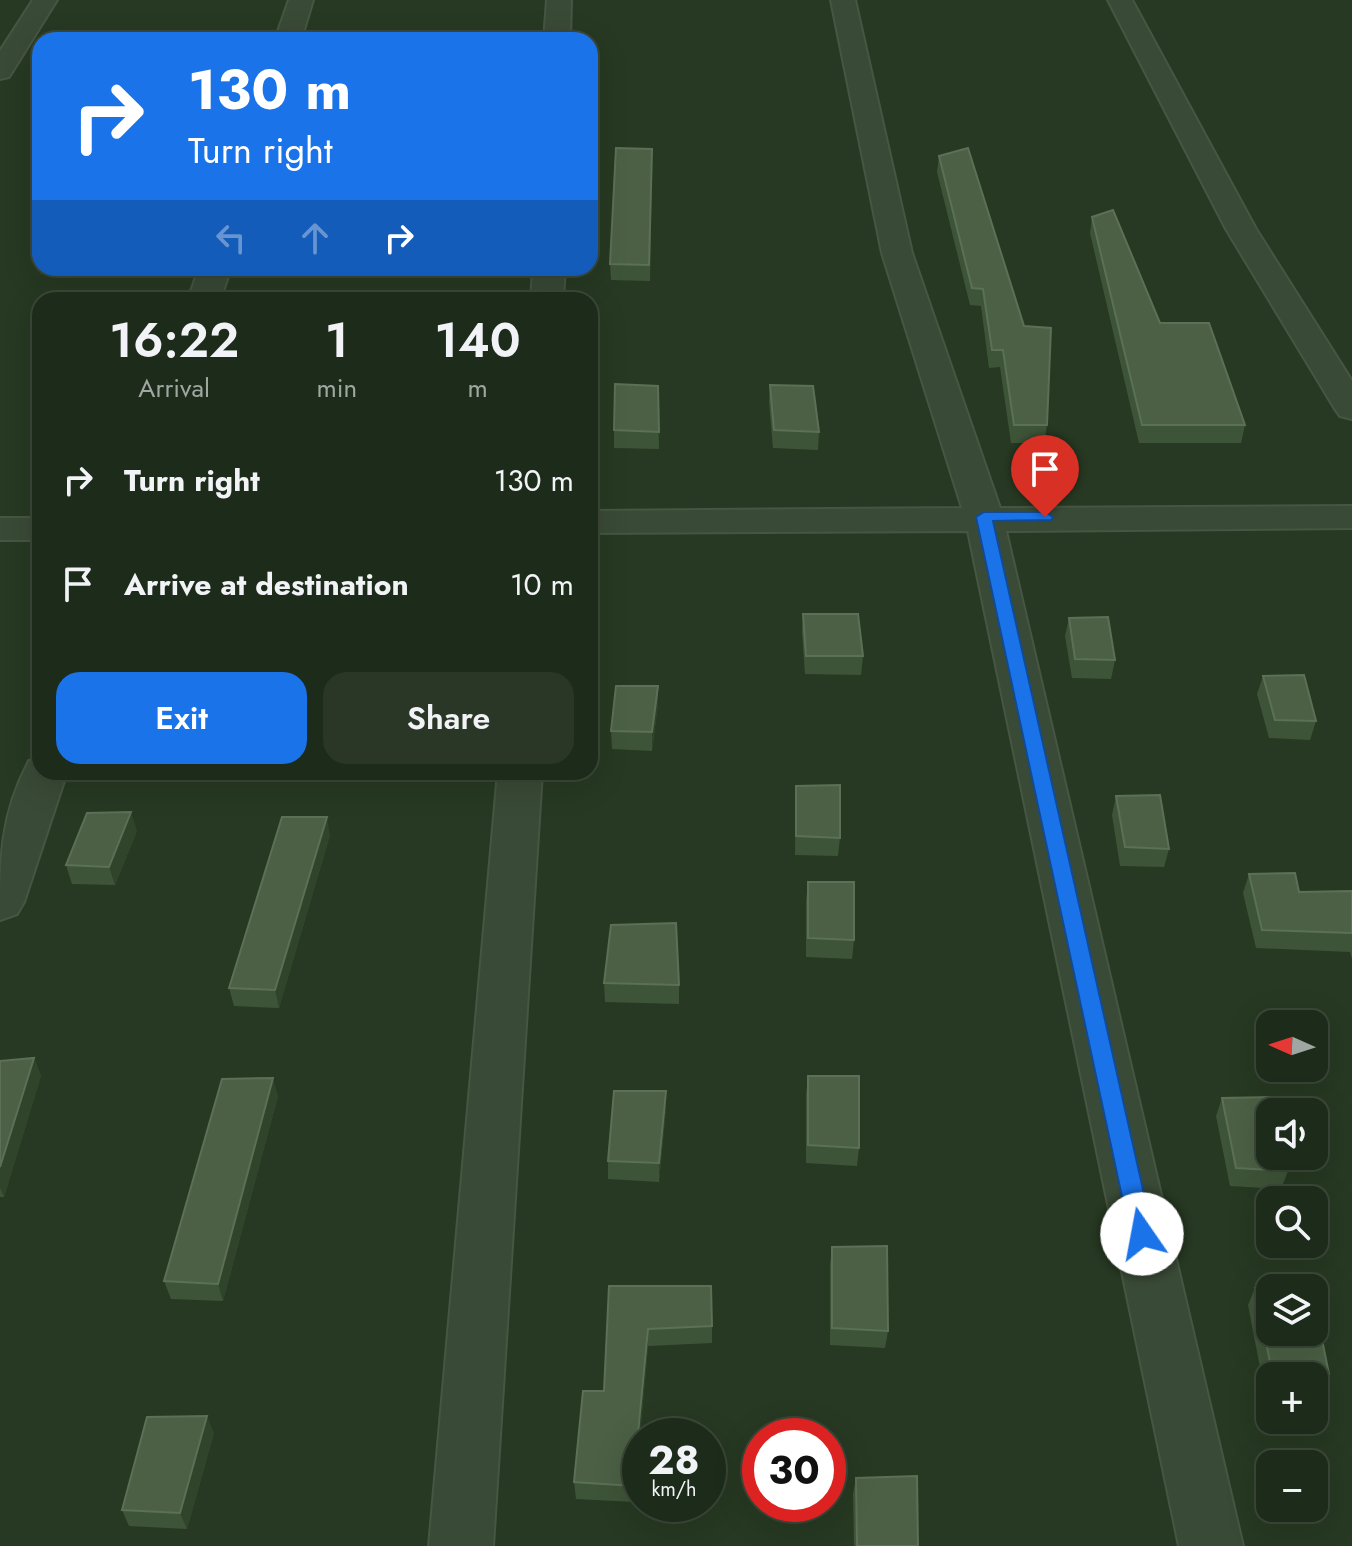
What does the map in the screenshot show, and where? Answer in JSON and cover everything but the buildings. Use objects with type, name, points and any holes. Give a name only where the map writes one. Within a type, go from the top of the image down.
[{"type":"street","points":[[0,71],[45,0]]},
{"type":"street","points":[[291,32],[301,0]]},
{"type":"street","points":[[557,32],[559,0]]},
{"type":"street","points":[[843,0],[897,253],[984,517],[1211,1546]]},
{"type":"street","points":[[1120,0],[1241,229],[1352,409]]},
{"type":"street","points":[[598,522],[1352,517]]},
{"type":"street","points":[[0,529],[32,529]]},
{"type":"street","points":[[0,902],[42,780]]},
{"type":"street","points":[[461,1546],[519,780]]},
{"type":"route","points":[[1045,517],[984,517],[1142,1234]]}]
